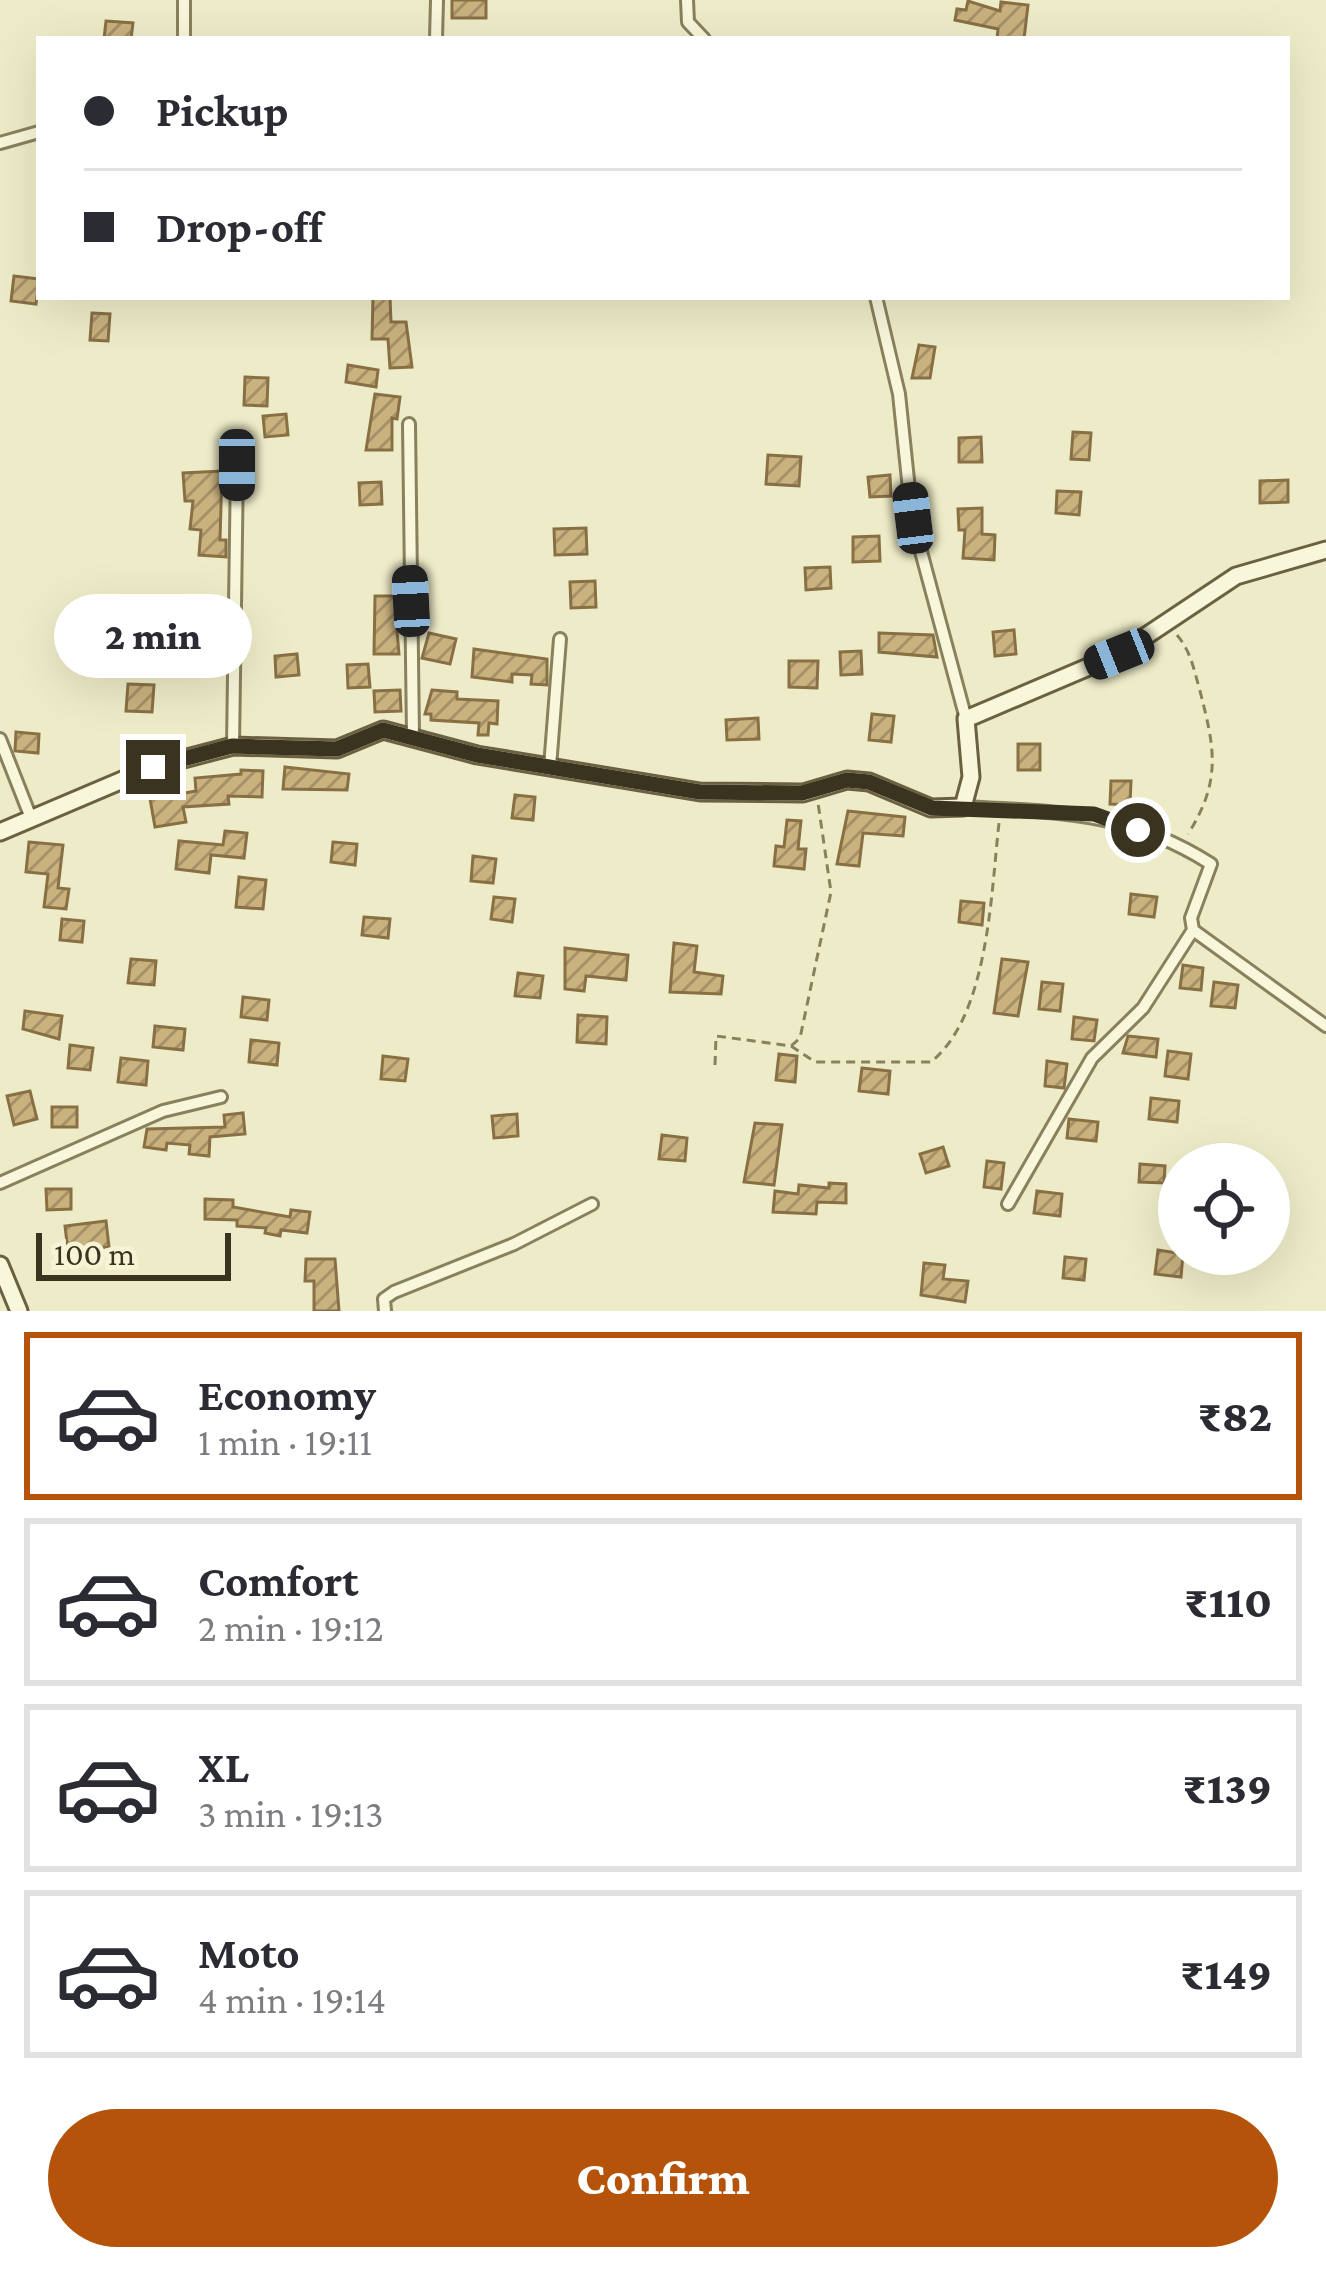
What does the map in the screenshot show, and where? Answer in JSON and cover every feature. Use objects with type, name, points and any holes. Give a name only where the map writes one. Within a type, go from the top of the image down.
[{"type":"street","points":[[184,0],[184,36]]},
{"type":"street","points":[[436,36],[437,0]]},
{"type":"street","points":[[687,0],[688,22],[701,36]]},
{"type":"street","points":[[0,143],[36,133]]},
{"type":"street","points":[[877,300],[899,394],[913,518],[966,719],[971,776],[963,808]]},
{"type":"street","points":[[409,424],[413,736]]},
{"type":"street","points":[[232,746],[237,465]]},
{"type":"street","points":[[966,719],[1119,654],[1236,576],[1326,550]]},
{"type":"street","points":[[550,767],[560,639]]},
{"type":"street","points":[[0,832],[153,767],[232,746],[337,749],[383,730],[477,755],[700,792],[815,789],[847,780],[869,782],[932,808],[1094,814],[1181,846],[1211,864],[1191,918],[1192,930],[1143,1008],[1092,1058],[1008,1204]]},
{"type":"street","points":[[0,739],[32,818]]},
{"type":"street","points":[[1192,930],[1326,1026]]},
{"type":"street","points":[[0,1183],[163,1111],[221,1097]]},
{"type":"street","points":[[386,1311],[384,1299],[394,1292],[514,1244],[592,1204]]},
{"type":"street","points":[[0,1265],[20,1311]]},
{"type":"path","points":[[1168,625],[1190,651],[1215,743],[1211,785],[1181,846]]},
{"type":"path","points":[[791,1046],[800,1038],[831,892],[815,789]]},
{"type":"path","points":[[715,1065],[715,1040],[721,1035],[791,1046],[814,1062],[931,1062],[946,1050],[984,952],[1001,809]]},
{"type":"building","points":[[452,0],[486,0],[486,18],[452,18]]},
{"type":"building","points":[[968,1],[1000,11],[1001,2],[1028,5],[1024,36],[997,36],[998,29],[955,20],[957,9],[966,10]]},
{"type":"building","points":[[106,21],[133,23],[131,36],[104,36]]},
{"type":"building","points":[[14,276],[36,279],[36,304],[11,301]]},
{"type":"building","points":[[373,300],[390,300],[391,322],[406,322],[412,367],[390,368],[388,339],[372,339]]},
{"type":"building","points":[[92,313],[110,314],[108,341],[90,340]]},
{"type":"building","points":[[919,345],[935,347],[930,378],[912,378]]},
{"type":"building","points":[[348,365],[378,370],[376,387],[346,382]]},
{"type":"building","points":[[245,377],[268,378],[267,406],[244,405]]},
{"type":"building","points":[[375,394],[400,397],[397,419],[392,418],[392,450],[366,450]]},
{"type":"building","points":[[286,414],[288,435],[265,437],[263,416]]},
{"type":"building","points":[[1073,432],[1091,433],[1089,460],[1071,459]]},
{"type":"building","points":[[981,437],[982,462],[959,462],[959,438]]},
{"type":"building","points":[[768,455],[801,457],[799,486],[766,484]]},
{"type":"building","points":[[222,471],[220,540],[226,540],[226,557],[199,555],[201,530],[190,529],[193,501],[185,501],[183,473]]},
{"type":"building","points":[[890,475],[891,496],[870,497],[868,477]]},
{"type":"building","points":[[1288,480],[1288,502],[1260,503],[1260,481]]},
{"type":"building","points":[[381,482],[382,504],[360,505],[359,483]]},
{"type":"building","points":[[1057,491],[1081,492],[1079,515],[1056,513]]},
{"type":"building","points":[[982,508],[982,534],[995,535],[994,560],[963,558],[965,530],[959,530],[958,509]]},
{"type":"building","points":[[586,528],[587,554],[555,555],[554,529]]},
{"type":"building","points":[[879,536],[880,561],[853,562],[853,537]]},
{"type":"building","points":[[830,567],[831,588],[806,590],[805,568]]},
{"type":"building","points":[[595,581],[596,607],[571,608],[570,582]]},
{"type":"building","points":[[375,596],[394,596],[399,654],[374,654]]},
{"type":"building","points":[[111,625],[140,627],[139,655],[110,653]]},
{"type":"building","points":[[1014,630],[1016,654],[995,656],[993,632]]},
{"type":"building","points":[[429,633],[456,639],[450,664],[422,658]]},
{"type":"building","points":[[879,633],[933,635],[937,657],[879,652]]},
{"type":"building","points":[[474,649],[547,659],[547,685],[531,684],[532,675],[512,674],[512,682],[472,677]]},
{"type":"building","points":[[861,651],[862,674],[841,675],[840,652]]},
{"type":"building","points":[[297,654],[299,675],[276,677],[275,656]]},
{"type":"building","points":[[789,661],[818,661],[817,688],[789,687]]},
{"type":"building","points":[[368,664],[370,687],[348,688],[347,665]]},
{"type":"building","points":[[128,684],[154,685],[152,712],[126,711]]},
{"type":"building","points":[[400,690],[401,711],[375,712],[374,691]]},
{"type":"building","points":[[432,690],[457,692],[457,699],[498,701],[497,724],[489,723],[488,735],[478,735],[479,723],[431,720],[431,714],[425,714]]},
{"type":"building","points":[[872,714],[894,716],[891,742],[869,740]]},
{"type":"building","points":[[758,718],[759,739],[727,740],[726,720]]},
{"type":"building","points":[[16,732],[39,734],[38,753],[15,751]]},
{"type":"building","points":[[1018,744],[1040,744],[1040,770],[1018,770]]},
{"type":"building","points":[[285,767],[349,774],[347,790],[283,789]]},
{"type":"building","points":[[241,770],[263,771],[262,797],[228,796],[229,804],[183,807],[186,822],[155,827],[150,799],[196,791],[195,778],[241,774]]},
{"type":"building","points":[[1111,781],[1131,781],[1130,805],[1110,804]]},
{"type":"building","points":[[515,795],[535,797],[533,820],[512,818]]},
{"type":"building","points":[[848,811],[905,817],[903,836],[863,833],[859,866],[837,864]]},
{"type":"building","points":[[787,820],[801,821],[798,849],[806,849],[804,869],[774,866],[776,846],[784,847]]},
{"type":"building","points":[[225,831],[247,833],[244,858],[211,855],[209,873],[176,869],[179,841],[223,845]]},
{"type":"building","points":[[29,842],[63,845],[58,888],[69,889],[66,909],[44,907],[48,874],[26,872]]},
{"type":"building","points":[[333,842],[357,844],[355,865],[331,862]]},
{"type":"building","points":[[473,856],[496,859],[493,883],[471,881]]},
{"type":"building","points":[[239,877],[266,880],[263,909],[236,907]]},
{"type":"building","points":[[1131,894],[1157,897],[1154,917],[1129,914]]},
{"type":"building","points":[[494,897],[515,899],[512,922],[491,919]]},
{"type":"building","points":[[961,901],[984,903],[982,925],[959,922]]},
{"type":"building","points":[[364,917],[390,919],[388,938],[362,935]]},
{"type":"building","points":[[62,919],[84,921],[82,942],[60,940]]},
{"type":"building","points":[[674,943],[697,946],[694,972],[723,976],[721,994],[670,992]]},
{"type":"building","points":[[565,948],[628,955],[626,980],[586,976],[584,991],[565,989]]},
{"type":"building","points":[[131,959],[156,961],[154,985],[128,983]]},
{"type":"building","points":[[1002,959],[1028,962],[1018,1016],[994,1013]]},
{"type":"building","points":[[1183,965],[1203,968],[1201,990],[1180,988]]},
{"type":"building","points":[[518,973],[543,976],[540,998],[515,996]]},
{"type":"building","points":[[1042,982],[1063,984],[1060,1011],[1039,1009]]},
{"type":"building","points":[[1214,982],[1238,985],[1235,1008],[1211,1006]]},
{"type":"building","points":[[243,997],[269,1000],[267,1020],[241,1017]]},
{"type":"building","points":[[25,1011],[62,1016],[59,1039],[23,1029]]},
{"type":"building","points":[[578,1015],[607,1017],[606,1044],[577,1042]]},
{"type":"building","points":[[1074,1017],[1097,1020],[1094,1041],[1072,1039]]},
{"type":"building","points":[[155,1026],[185,1029],[183,1050],[153,1047]]},
{"type":"building","points":[[1128,1036],[1158,1039],[1156,1057],[1123,1053]]},
{"type":"building","points":[[251,1040],[279,1043],[277,1065],[249,1062]]},
{"type":"building","points":[[70,1045],[93,1048],[90,1070],[68,1068]]},
{"type":"building","points":[[1168,1051],[1191,1054],[1188,1079],[1165,1076]]},
{"type":"building","points":[[779,1054],[797,1056],[795,1082],[776,1080]]},
{"type":"building","points":[[383,1056],[408,1059],[405,1081],[381,1079]]},
{"type":"building","points":[[121,1058],[148,1061],[146,1085],[118,1082]]},
{"type":"building","points":[[1047,1061],[1067,1064],[1064,1088],[1045,1086]]},
{"type":"building","points":[[862,1068],[890,1071],[888,1094],[859,1091]]},
{"type":"building","points":[[30,1091],[37,1119],[14,1125],[7,1096]]},
{"type":"building","points":[[1151,1098],[1179,1101],[1177,1122],[1149,1119]]},
{"type":"building","points":[[52,1107],[77,1107],[77,1127],[52,1127]]},
{"type":"building","points":[[243,1113],[245,1134],[210,1137],[209,1156],[189,1154],[190,1145],[167,1143],[166,1150],[144,1147],[147,1129],[225,1127],[224,1115]]},
{"type":"building","points":[[517,1114],[518,1136],[494,1138],[492,1116]]},
{"type":"building","points":[[1069,1119],[1098,1122],[1096,1141],[1067,1138]]},
{"type":"building","points":[[755,1123],[782,1125],[774,1185],[744,1182]]},
{"type":"building","points":[[662,1135],[687,1138],[685,1161],[659,1159]]},
{"type":"building","points":[[943,1147],[949,1166],[926,1173],[920,1154]]},
{"type":"building","points":[[987,1161],[1004,1163],[1001,1189],[984,1187]]},
{"type":"building","points":[[1140,1164],[1158,1165],[1158,1183],[1139,1182]]},
{"type":"building","points":[[829,1183],[846,1184],[846,1203],[817,1202],[816,1214],[773,1212],[775,1191],[798,1194],[799,1185],[829,1188]]},
{"type":"building","points":[[46,1189],[71,1189],[71,1209],[47,1210]]},
{"type":"building","points":[[1037,1191],[1062,1194],[1060,1216],[1034,1213]]},
{"type":"building","points":[[205,1199],[233,1200],[233,1207],[290,1217],[291,1210],[310,1212],[307,1233],[281,1230],[280,1236],[265,1233],[266,1228],[237,1226],[237,1220],[205,1219]]},
{"type":"building","points":[[106,1221],[109,1247],[68,1251],[65,1226]]},
{"type":"building","points":[[1065,1257],[1086,1259],[1084,1280],[1063,1278]]},
{"type":"building","points":[[306,1259],[335,1259],[339,1311],[314,1311],[314,1281],[305,1281]]},
{"type":"building","points":[[924,1263],[945,1265],[943,1279],[968,1281],[965,1302],[921,1295]]},
{"type":"route","points":[[153,767],[232,746],[337,749],[383,730],[477,755],[700,792],[802,793],[847,780],[869,782],[932,808],[1094,814],[1138,830]]}]
